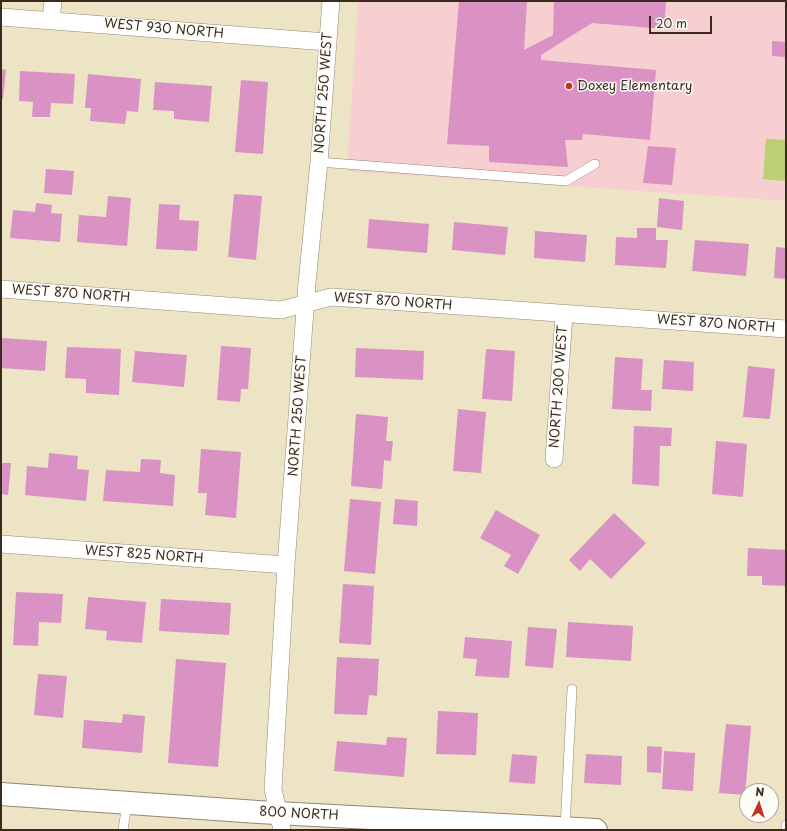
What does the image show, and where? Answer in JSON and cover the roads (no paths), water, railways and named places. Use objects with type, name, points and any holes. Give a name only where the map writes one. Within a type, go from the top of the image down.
[{"type":"street","points":[[51,20],[53,1]]},
{"type":"street","name":"NORTH 250 WEST","points":[[280,821],[273,789],[286,565],[331,1]]},
{"type":"street","name":"WEST 930 NORTH","points":[[1,17],[327,42]]},
{"type":"street","name":"WEST 870 NORTH","points":[[1,289],[281,310],[331,297],[786,329]]},
{"type":"street","name":"NORTH 200 WEST","points":[[554,459],[564,314]]},
{"type":"street","name":"WEST 825 NORTH","points":[[1,544],[286,565]]},
{"type":"street","name":"800 NORTH","points":[[1,794],[127,803],[280,821],[596,830]]},
{"type":"lane","points":[[319,162],[566,181],[595,164]]},
{"type":"lane","points":[[566,828],[572,689]]},
{"type":"lane","points":[[123,830],[127,803]]},
{"type":"lane","points":[[786,825],[786,830]]},
{"type":"place","name":"Doxey Elementary","points":[[569,86]]}]
